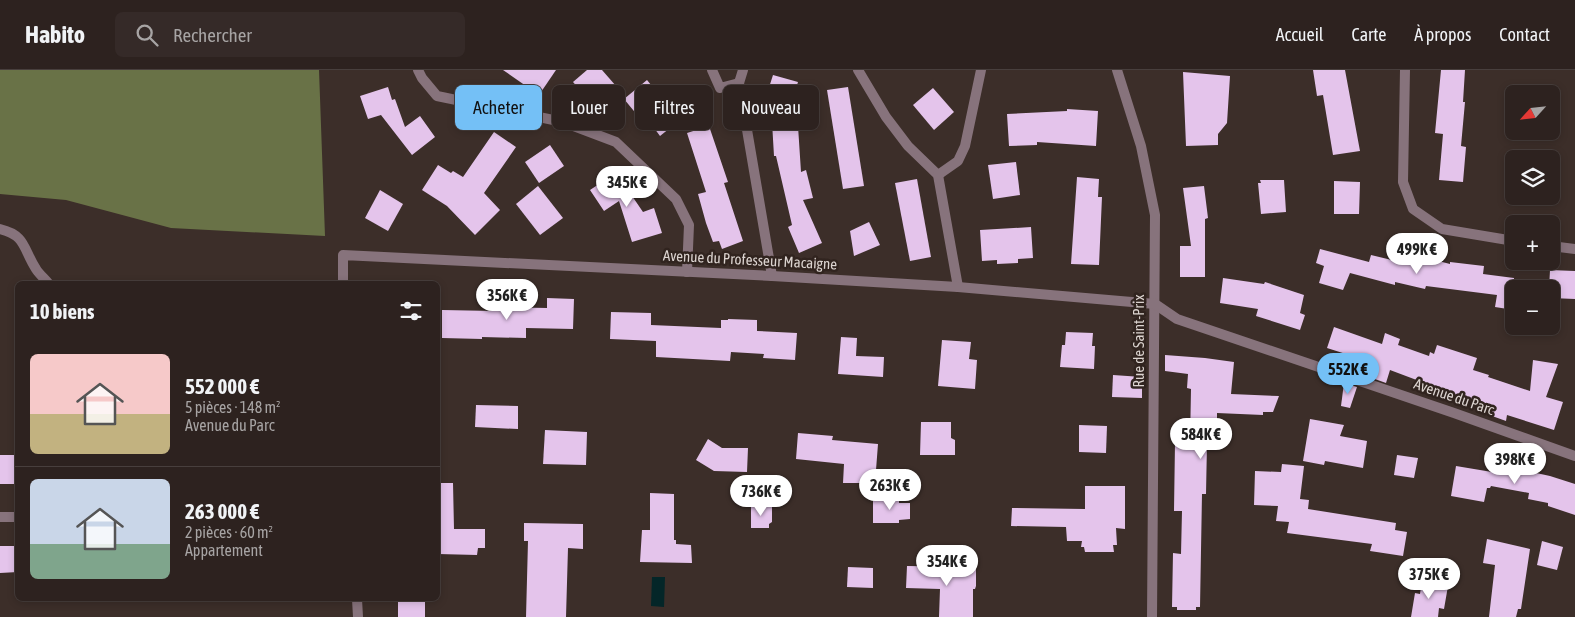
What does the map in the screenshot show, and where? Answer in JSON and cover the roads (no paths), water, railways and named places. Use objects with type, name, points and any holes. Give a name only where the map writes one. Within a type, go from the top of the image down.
[{"type":"street","points":[[418,70],[437,96],[563,122],[616,142],[676,199],[689,226],[687,272]]},
{"type":"street","points":[[712,70],[720,88],[739,83]]},
{"type":"street","points":[[743,70],[739,83],[772,276]]},
{"type":"street","points":[[858,70],[886,117],[908,146],[938,175],[958,287]]},
{"type":"street","points":[[938,175],[958,161],[965,146],[981,70]]},
{"type":"street","name":"Rue de Saint-Prix","points":[[1116,70],[1141,146],[1155,215],[1152,617]]},
{"type":"street","points":[[1405,70],[1403,182],[1413,209],[1442,229],[1505,240]]},
{"type":"street","points":[[0,229],[13,232],[22,242],[36,270],[46,281]]},
{"type":"street","points":[[1560,247],[1575,249]]},
{"type":"street","name":"Avenue du Professeur Macaigne","points":[[343,281],[343,256],[772,276],[958,287],[1155,304]]},
{"type":"street","name":"Avenue du Parc","points":[[1155,304],[1178,319],[1454,412],[1575,456]]},
{"type":"street","points":[[0,517],[15,517]]},
{"type":"street","points":[[358,601],[358,617]]},
{"type":"water","points":[[652,577],[665,577],[664,607],[651,606]]}]
